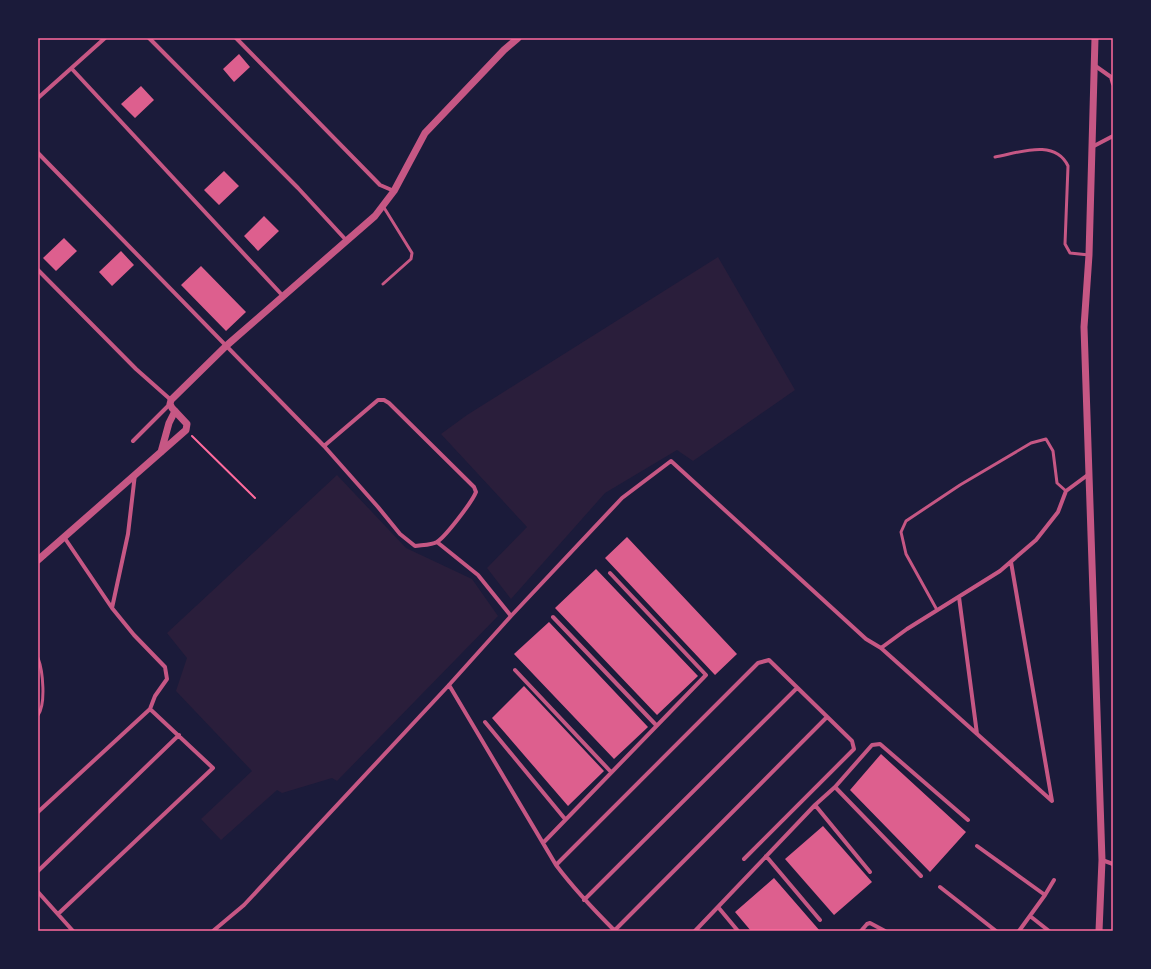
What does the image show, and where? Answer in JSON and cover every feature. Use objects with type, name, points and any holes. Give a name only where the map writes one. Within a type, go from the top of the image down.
[{"type":"street","points":[[38,98],[105,38]]},
{"type":"street","points":[[149,38],[298,188],[346,240]]},
{"type":"street","points":[[236,38],[380,184],[394,191]]},
{"type":"street","points":[[133,441],[226,346],[374,216],[394,191],[425,133],[504,50],[518,38]]},
{"type":"street","points":[[1094,38],[1089,255],[1084,327],[1102,860],[1100,931]]},
{"type":"street","points":[[1094,65],[1111,77],[1113,84]]},
{"type":"street","points":[[72,68],[283,296]]},
{"type":"street","points":[[1092,147],[1113,136]]},
{"type":"street","points":[[38,154],[324,446],[400,534],[415,546],[437,542],[473,499],[476,492],[474,487],[389,403],[384,400],[378,400],[324,446]]},
{"type":"street","points":[[38,270],[136,369],[171,402],[175,411],[187,424],[186,430],[38,560]]},
{"type":"street","points":[[161,452],[169,423],[175,411]]},
{"type":"street","points":[[213,931],[244,904],[622,498],[671,461],[866,639],[881,648],[1052,801],[1010,562]]},
{"type":"street","points":[[112,608],[128,534],[135,474]]},
{"type":"street","points":[[881,648],[1000,571],[1036,540],[1058,512],[1066,491],[1089,474]]},
{"type":"street","points":[[38,812],[150,709],[155,696],[166,679],[166,667],[134,635],[112,608],[64,537]]},
{"type":"street","points":[[437,542],[478,575],[511,616]]},
{"type":"street","points":[[543,842],[706,675],[610,573]]},
{"type":"street","points":[[959,597],[977,734]]},
{"type":"street","points":[[553,617],[656,725]]},
{"type":"street","points":[[556,865],[758,663],[769,660],[852,741],[854,749],[744,860]]},
{"type":"street","points":[[515,670],[611,772]]},
{"type":"street","points":[[449,685],[556,865],[584,900],[615,931],[827,717]]},
{"type":"street","points":[[584,900],[797,688]]},
{"type":"street","points":[[58,914],[213,768],[150,709]]},
{"type":"street","points":[[485,722],[565,819]]},
{"type":"street","points":[[38,871],[178,736]]},
{"type":"street","points":[[695,931],[815,805],[835,788],[872,745],[880,744],[968,820]]},
{"type":"street","points":[[835,788],[921,876]]},
{"type":"street","points":[[815,805],[870,872]]},
{"type":"street","points":[[977,846],[1045,895]]},
{"type":"street","points":[[766,856],[820,920]]},
{"type":"street","points":[[1102,860],[1113,864]]},
{"type":"street","points":[[1019,931],[1054,880]]},
{"type":"street","points":[[940,887],[996,931]]},
{"type":"street","points":[[38,892],[72,931]]},
{"type":"street","points":[[718,907],[738,931]]},
{"type":"street","points":[[1030,916],[1049,931]]},
{"type":"street","points":[[862,931],[867,924],[870,923],[885,931]]},
{"type":"lane","points":[[995,157],[1047,149],[1058,153],[1065,160],[1068,166],[1066,249],[1070,253],[1089,255]]},
{"type":"lane","points":[[382,205],[412,253],[411,259],[384,284]]},
{"type":"lane","points":[[938,610],[906,554],[901,532],[906,521],[960,485],[1031,443],[1046,440],[1053,451],[1057,483],[1066,491]]},
{"type":"lane","points":[[38,658],[43,676],[42,706],[38,715]]},
{"type":"path","points":[[186,430],[255,498]]},
{"type":"shaded area","points":[[718,257],[795,390],[693,461],[677,450],[605,493],[511,599],[487,568],[527,527],[441,434],[467,415]]},
{"type":"shaded area","points":[[337,475],[406,548],[472,579],[498,616],[337,781],[332,778],[282,793],[277,790],[221,840],[201,819],[252,771],[176,691],[187,658],[167,633]]},
{"type":"building","points":[[239,54],[250,67],[234,82],[223,69]]},
{"type":"building","points":[[141,86],[154,100],[135,118],[121,104]]},
{"type":"building","points":[[224,171],[239,186],[219,205],[204,190]]},
{"type":"building","points":[[264,216],[279,231],[258,251],[244,236]]},
{"type":"building","points":[[64,238],[77,251],[56,271],[43,258]]},
{"type":"building","points":[[121,251],[134,265],[112,286],[99,272]]},
{"type":"building","points":[[201,266],[246,312],[226,331],[181,285]]},
{"type":"building","points":[[627,537],[737,654],[715,675],[605,558]]},
{"type":"building","points":[[596,569],[698,676],[657,715],[555,608]]},
{"type":"building","points":[[549,622],[648,727],[614,759],[514,654]]},
{"type":"building","points":[[524,686],[604,771],[568,806],[492,718]]},
{"type":"building","points":[[881,754],[966,832],[930,872],[850,790]]},
{"type":"building","points":[[823,826],[872,882],[834,915],[785,859]]},
{"type":"building","points":[[774,878],[820,931],[751,931],[735,912]]}]
